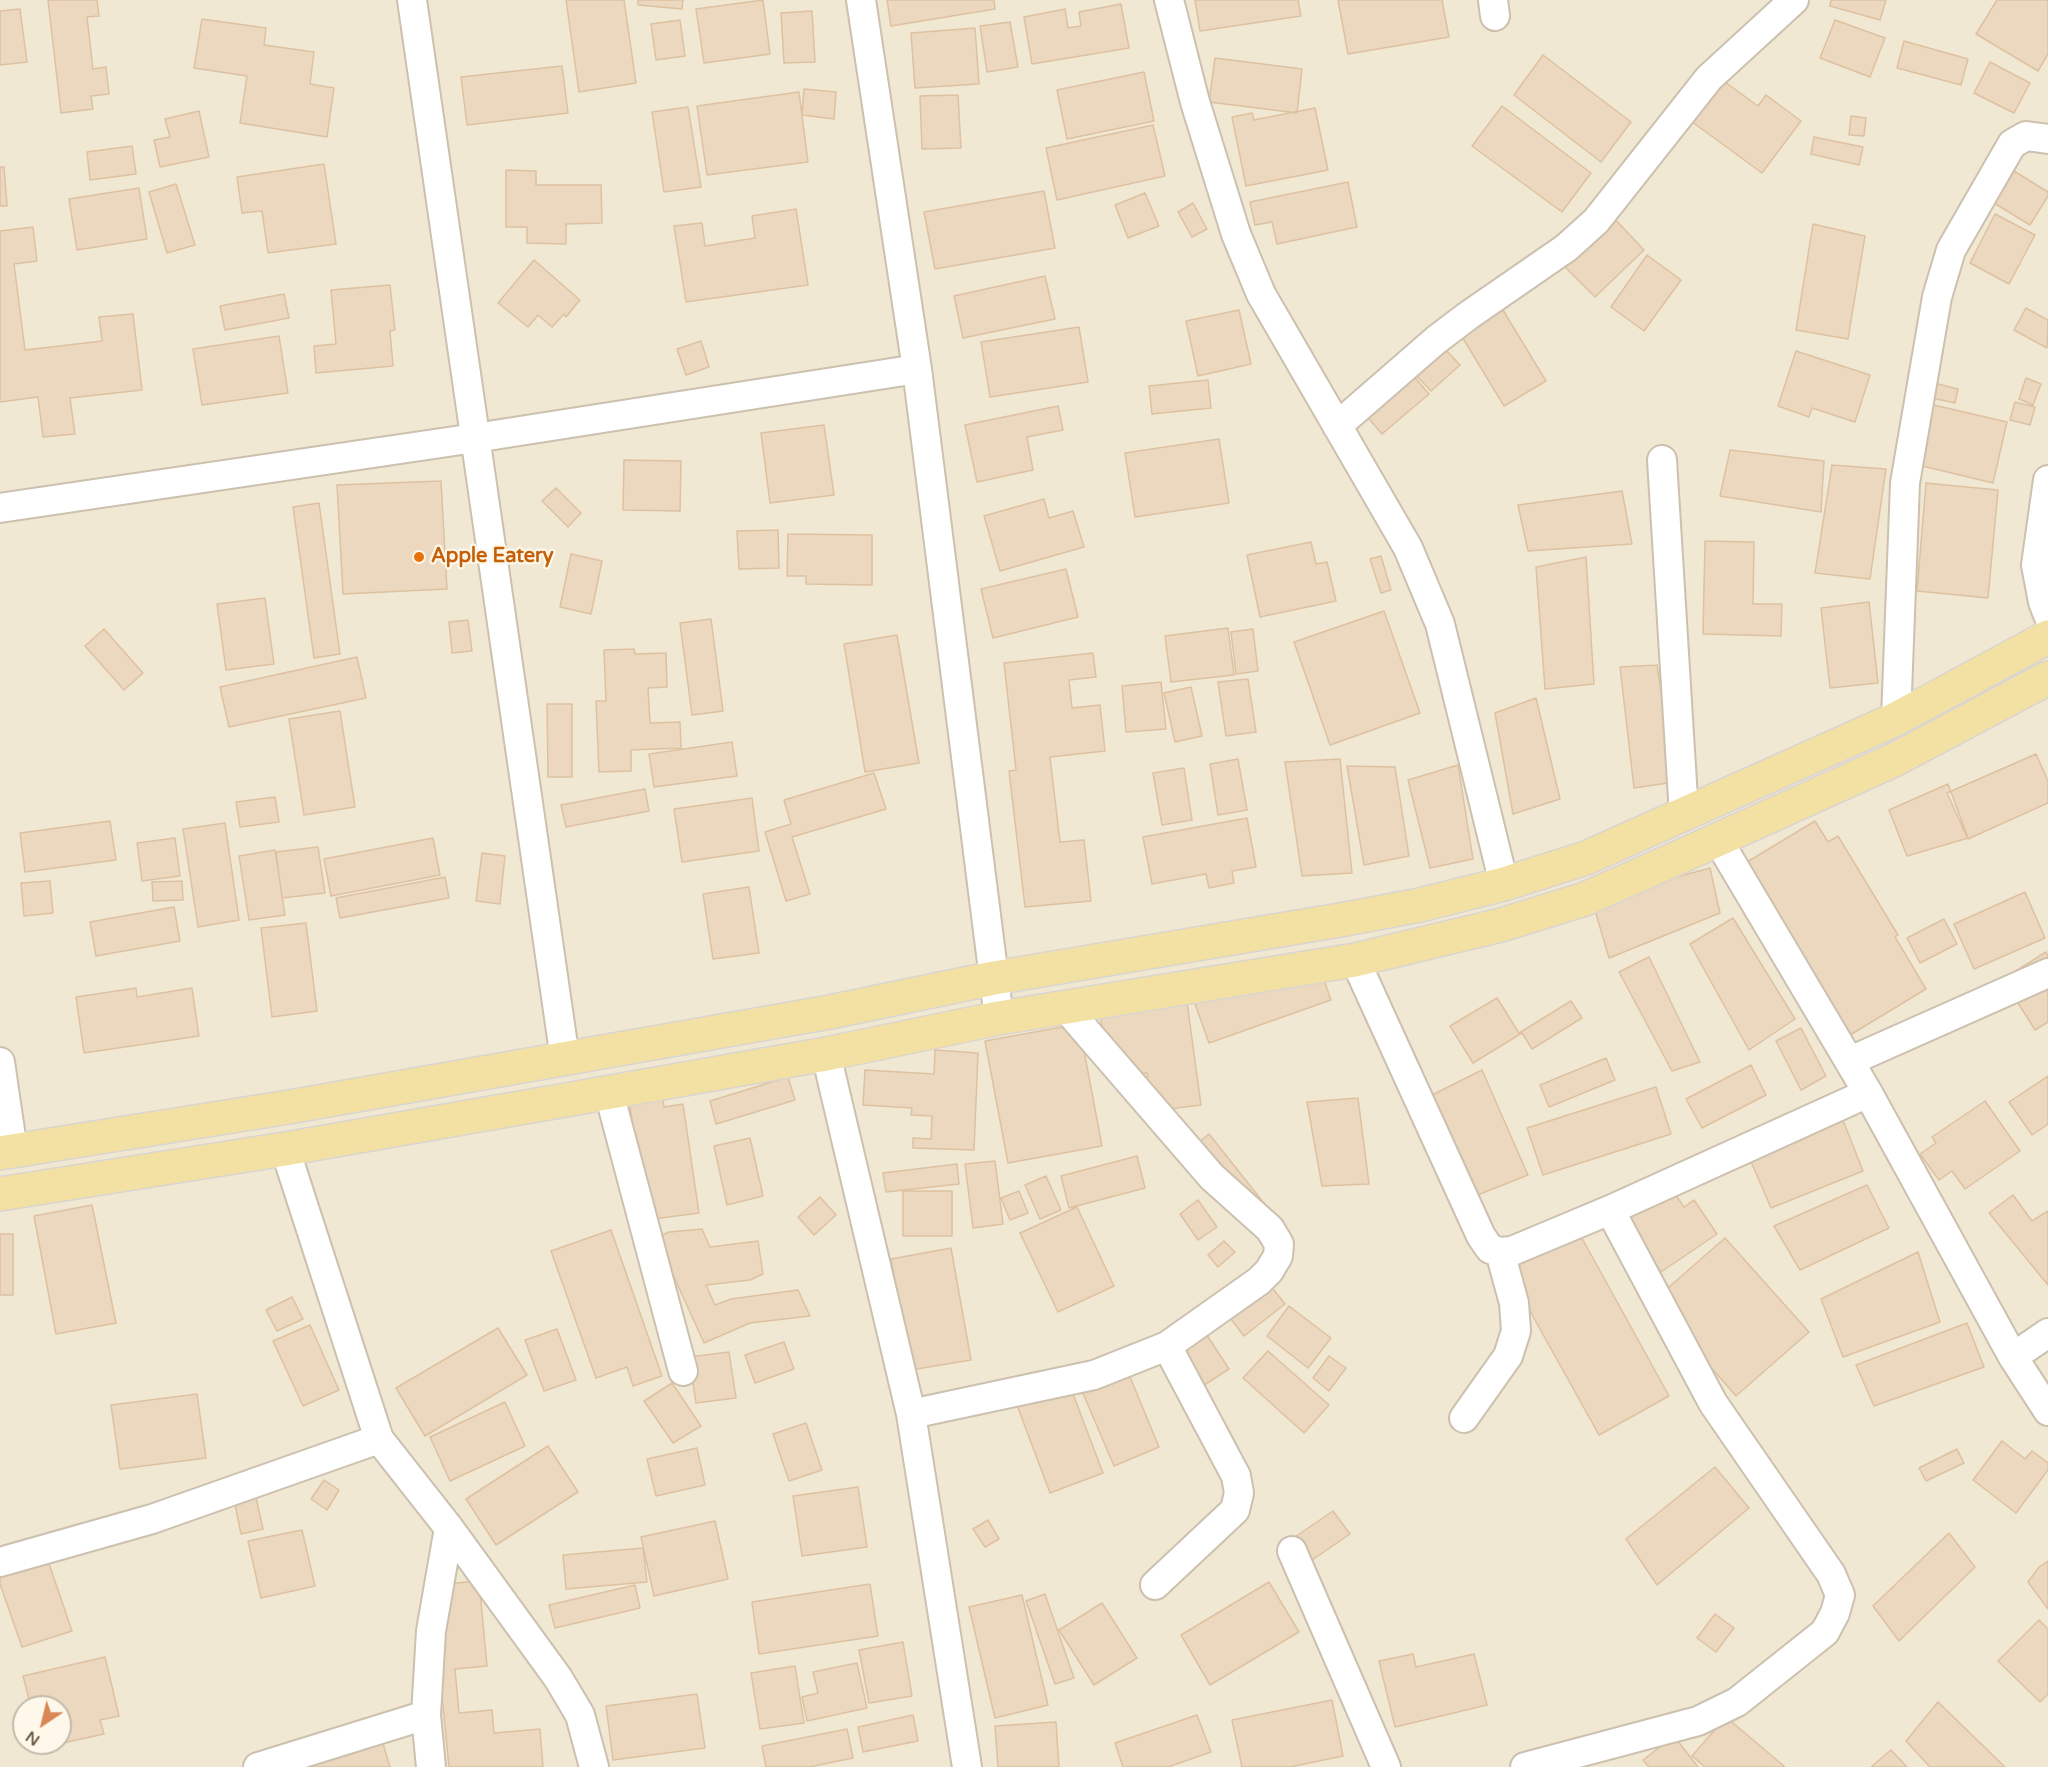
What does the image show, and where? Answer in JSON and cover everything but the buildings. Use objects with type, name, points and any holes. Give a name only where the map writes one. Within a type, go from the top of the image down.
[{"type":"main road","points":[[6,1152],[289,1107],[830,1012],[994,978],[1346,920],[1420,905],[1504,884],[1586,858],[1896,719],[2048,637]]},
{"type":"main road","points":[[0,1194],[285,1149],[826,1054],[999,1018],[1355,960],[1501,926],[1585,899],[1718,840],[1896,759],[2048,678]]},
{"type":"street","points":[[412,0],[565,1059]]},
{"type":"street","points":[[861,0],[917,369],[999,1018]]},
{"type":"street","points":[[1169,0],[1195,102],[1236,234],[1261,294],[1408,548],[1440,624],[1504,884]]},
{"type":"street","points":[[1337,426],[1436,340],[1566,248],[1596,221],[1710,78],[1794,0]]},
{"type":"street","points":[[1896,719],[1905,483],[1937,297],[1951,250],[2012,144],[2026,136],[2048,139]]},
{"type":"street","points":[[0,508],[475,438],[917,369]]},
{"type":"street","points":[[1662,460],[1684,815]]},
{"type":"street","points":[[2048,480],[2036,565],[2043,602],[2048,615]]},
{"type":"street","points":[[1718,840],[1850,1061],[2013,1357],[2048,1411]]},
{"type":"street","points":[[1355,960],[1481,1236],[1490,1249],[1500,1252],[1512,1251],[1610,1210],[1868,1094]]},
{"type":"street","points":[[1850,1061],[2048,973]]},
{"type":"street","points":[[911,1414],[1094,1375],[1167,1346],[1259,1281],[1269,1271],[1278,1256],[1279,1244],[1270,1229],[1205,1169],[1066,1008]]},
{"type":"street","points":[[826,1054],[911,1414],[967,1767]]},
{"type":"street","points":[[0,1062],[6,1152]]},
{"type":"street","points":[[609,1093],[683,1371]]},
{"type":"street","points":[[285,1149],[379,1438],[449,1528],[564,1688],[580,1715],[594,1767]]},
{"type":"street","points":[[1525,1767],[1698,1721],[1737,1702],[1825,1632],[1835,1613],[1840,1595],[1831,1574],[1713,1403],[1610,1210]]},
{"type":"street","points":[[1464,1418],[1508,1356],[1516,1332],[1514,1304],[1500,1252]]},
{"type":"street","points":[[2013,1357],[2048,1333]]},
{"type":"street","points":[[1155,1586],[1235,1510],[1239,1493],[1236,1476],[1167,1346]]},
{"type":"street","points":[[0,1562],[152,1519],[379,1438]]},
{"type":"street","points":[[431,1767],[426,1715],[431,1631],[449,1528]]},
{"type":"street","points":[[1292,1551],[1386,1767]]},
{"type":"street","points":[[258,1767],[426,1715]]},
{"type":"shaded area","points":[[0,0],[2048,0],[2048,1767],[0,1767]]},
{"type":"place","name":"Apple Eatery","points":[[419,557]]}]
